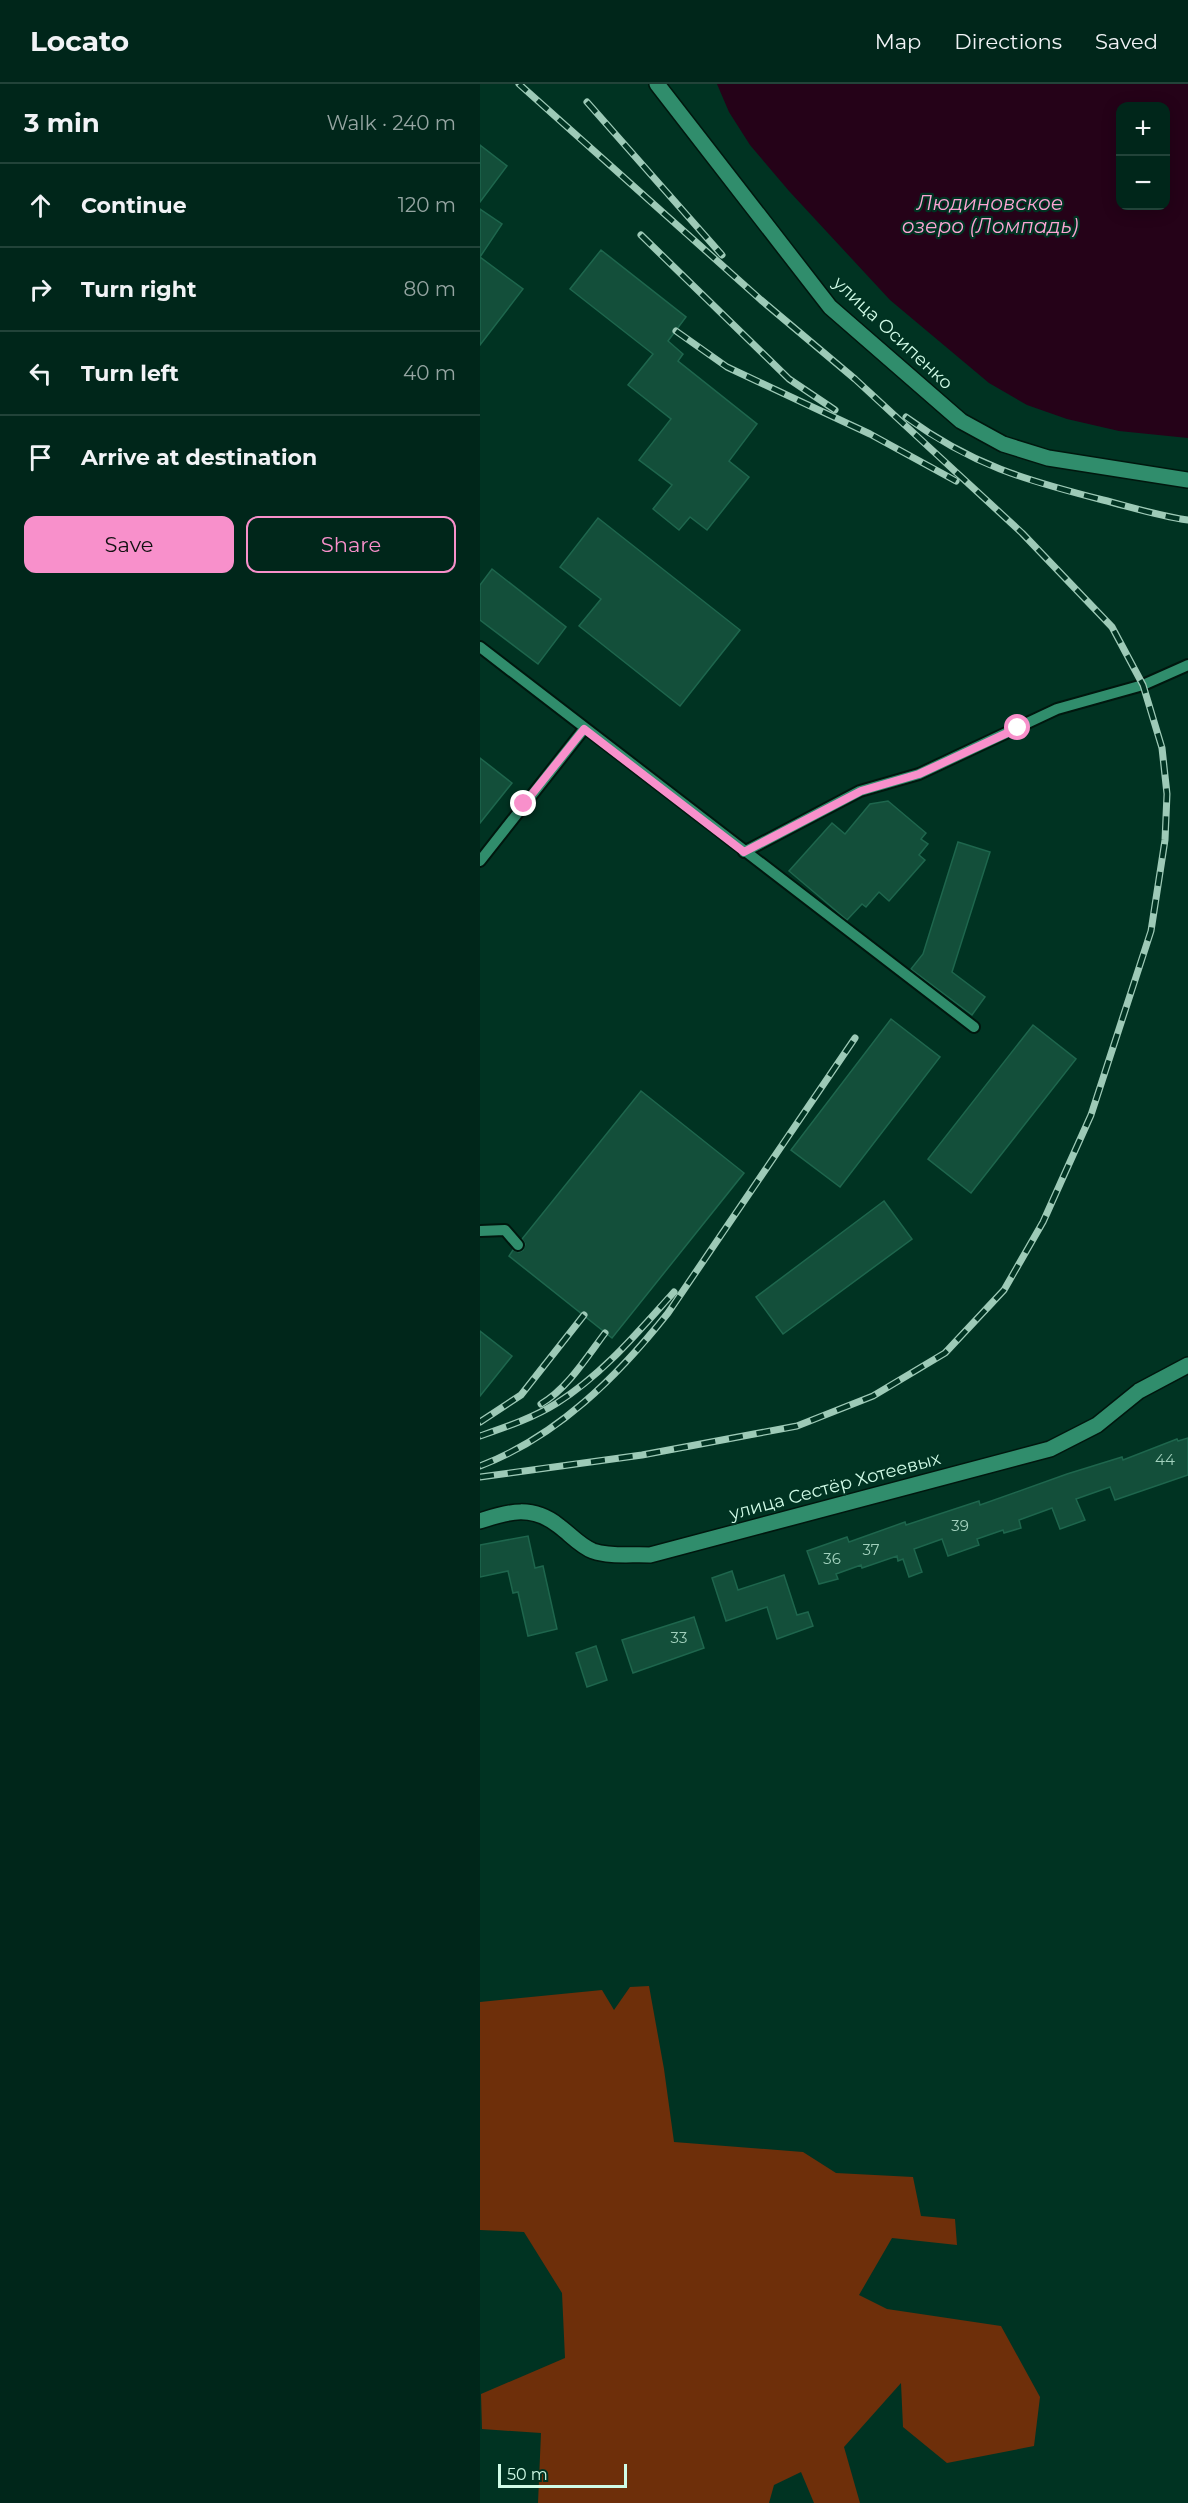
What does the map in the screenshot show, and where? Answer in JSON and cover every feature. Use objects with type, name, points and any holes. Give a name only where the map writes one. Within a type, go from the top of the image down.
[{"type":"street","name":"улица Осипенко","points":[[657,84],[830,307],[961,421],[1003,444],[1048,458],[1188,480]]},
{"type":"street","name":"улица Сестёр Хотеевых","points":[[480,1521],[507,1512],[535,1513],[557,1524],[579,1543],[594,1551],[650,1555],[1050,1449],[1097,1425],[1140,1391],[1188,1365]]},
{"type":"lane","points":[[480,648],[974,1027]]},
{"type":"lane","points":[[744,852],[861,791],[919,774],[1057,709],[1143,685],[1188,665]]},
{"type":"lane","points":[[480,861],[584,729]]},
{"type":"lane","points":[[480,1231],[505,1230],[518,1245]]},
{"type":"shaded area","points":[[649,1986],[674,2142],[803,2152],[836,2173],[913,2177],[921,2216],[955,2219],[957,2245],[892,2238],[859,2295],[887,2309],[1001,2326],[1040,2397],[1034,2446],[947,2463],[903,2427],[901,2383],[844,2447],[860,2503],[814,2503],[801,2472],[774,2485],[769,2503],[538,2503],[541,2433],[482,2429],[481,2394],[565,2358],[562,2293],[524,2232],[480,2230],[480,2002],[602,1990],[614,2010],[630,1987]]},
{"type":"water","name":"Людиновское озеро (Ломпадь)","points":[[717,84],[1188,84],[1188,438],[1119,431],[1067,419],[1027,405],[989,383],[890,300],[789,191],[750,145],[729,112]]},
{"type":"building","points":[[480,145],[507,166],[480,202]]},
{"type":"building","points":[[480,209],[502,224],[480,257]]},
{"type":"building","points":[[601,250],[686,317],[668,341],[683,354],[678,361],[757,424],[729,461],[749,477],[707,530],[690,517],[679,530],[653,509],[672,485],[639,460],[671,419],[628,385],[653,354],[570,289]]},
{"type":"building","points":[[480,257],[523,289],[480,345]]},
{"type":"building","points":[[598,518],[740,630],[680,706],[579,626],[601,599],[560,567]]},
{"type":"building","points":[[492,569],[566,627],[538,664],[480,620],[480,585]]},
{"type":"building","points":[[480,758],[512,783],[480,823]]},
{"type":"building","points":[[888,801],[926,833],[921,839],[928,844],[919,855],[925,860],[889,901],[879,892],[866,907],[862,904],[847,920],[789,871],[832,823],[845,834],[870,804]]},
{"type":"building","points":[[958,842],[990,852],[952,972],[985,997],[972,1015],[911,969],[923,954]]},
{"type":"building","points":[[891,1019],[940,1057],[840,1187],[791,1150]]},
{"type":"building","points":[[1033,1025],[1076,1059],[971,1193],[928,1159]]},
{"type":"building","points":[[641,1091],[744,1173],[612,1338],[509,1256],[513,1250],[519,1252],[523,1250],[525,1244],[522,1239]]},
{"type":"building","points":[[884,1201],[912,1239],[783,1334],[756,1297]]},
{"type":"building","points":[[480,1331],[512,1356],[480,1396]]},
{"type":"building","points":[[1188,1438],[1188,1475],[1115,1500],[1110,1487],[1076,1499],[1085,1520],[1060,1529],[1052,1508],[1019,1520],[1021,1528],[1004,1533],[1003,1530],[977,1539],[979,1545],[948,1556],[942,1539],[914,1549],[922,1572],[909,1577],[903,1559],[898,1561],[897,1556],[862,1568],[861,1565],[836,1574],[838,1579],[819,1584],[807,1551],[847,1537],[849,1542],[905,1522],[906,1525],[979,1501],[980,1505],[1067,1474],[1122,1457],[1123,1460],[1177,1439],[1178,1441]]},
{"type":"building","points":[[528,1536],[535,1568],[543,1566],[557,1629],[528,1636],[518,1592],[513,1593],[508,1571],[480,1577],[480,1545]]},
{"type":"building","points":[[732,1571],[738,1590],[784,1575],[797,1615],[808,1612],[813,1626],[777,1639],[767,1607],[726,1621],[712,1578]]},
{"type":"building","points":[[694,1617],[704,1648],[633,1673],[622,1640]]},
{"type":"building","points":[[596,1646],[607,1680],[587,1687],[576,1653]]},
{"type":"railway","points":[[480,1477],[642,1455],[797,1426],[873,1396],[945,1353],[1004,1290],[1043,1222],[1091,1115],[1151,931],[1165,840],[1167,794],[1162,748],[1143,685],[1112,627],[1022,533],[855,379],[761,300],[519,84]]},
{"type":"railway","points":[[587,102],[722,255]]},
{"type":"railway","points":[[641,235],[789,379],[835,410]]},
{"type":"railway","points":[[676,331],[727,367],[870,434],[956,481]]},
{"type":"railway","points":[[906,417],[930,434],[977,459],[1024,478],[1156,514],[1188,520]]},
{"type":"railway","points":[[480,1466],[535,1438],[560,1421],[607,1382],[628,1360],[668,1313],[855,1038]]},
{"type":"railway","points":[[480,1436],[519,1422],[574,1392],[619,1352],[674,1292]]},
{"type":"railway","points":[[480,1422],[521,1395],[584,1315]]},
{"type":"railway","points":[[541,1404],[568,1381],[605,1333]]},
{"type":"route","points":[[524,804],[584,729],[744,852],[861,791],[919,774],[1018,728]]}]
